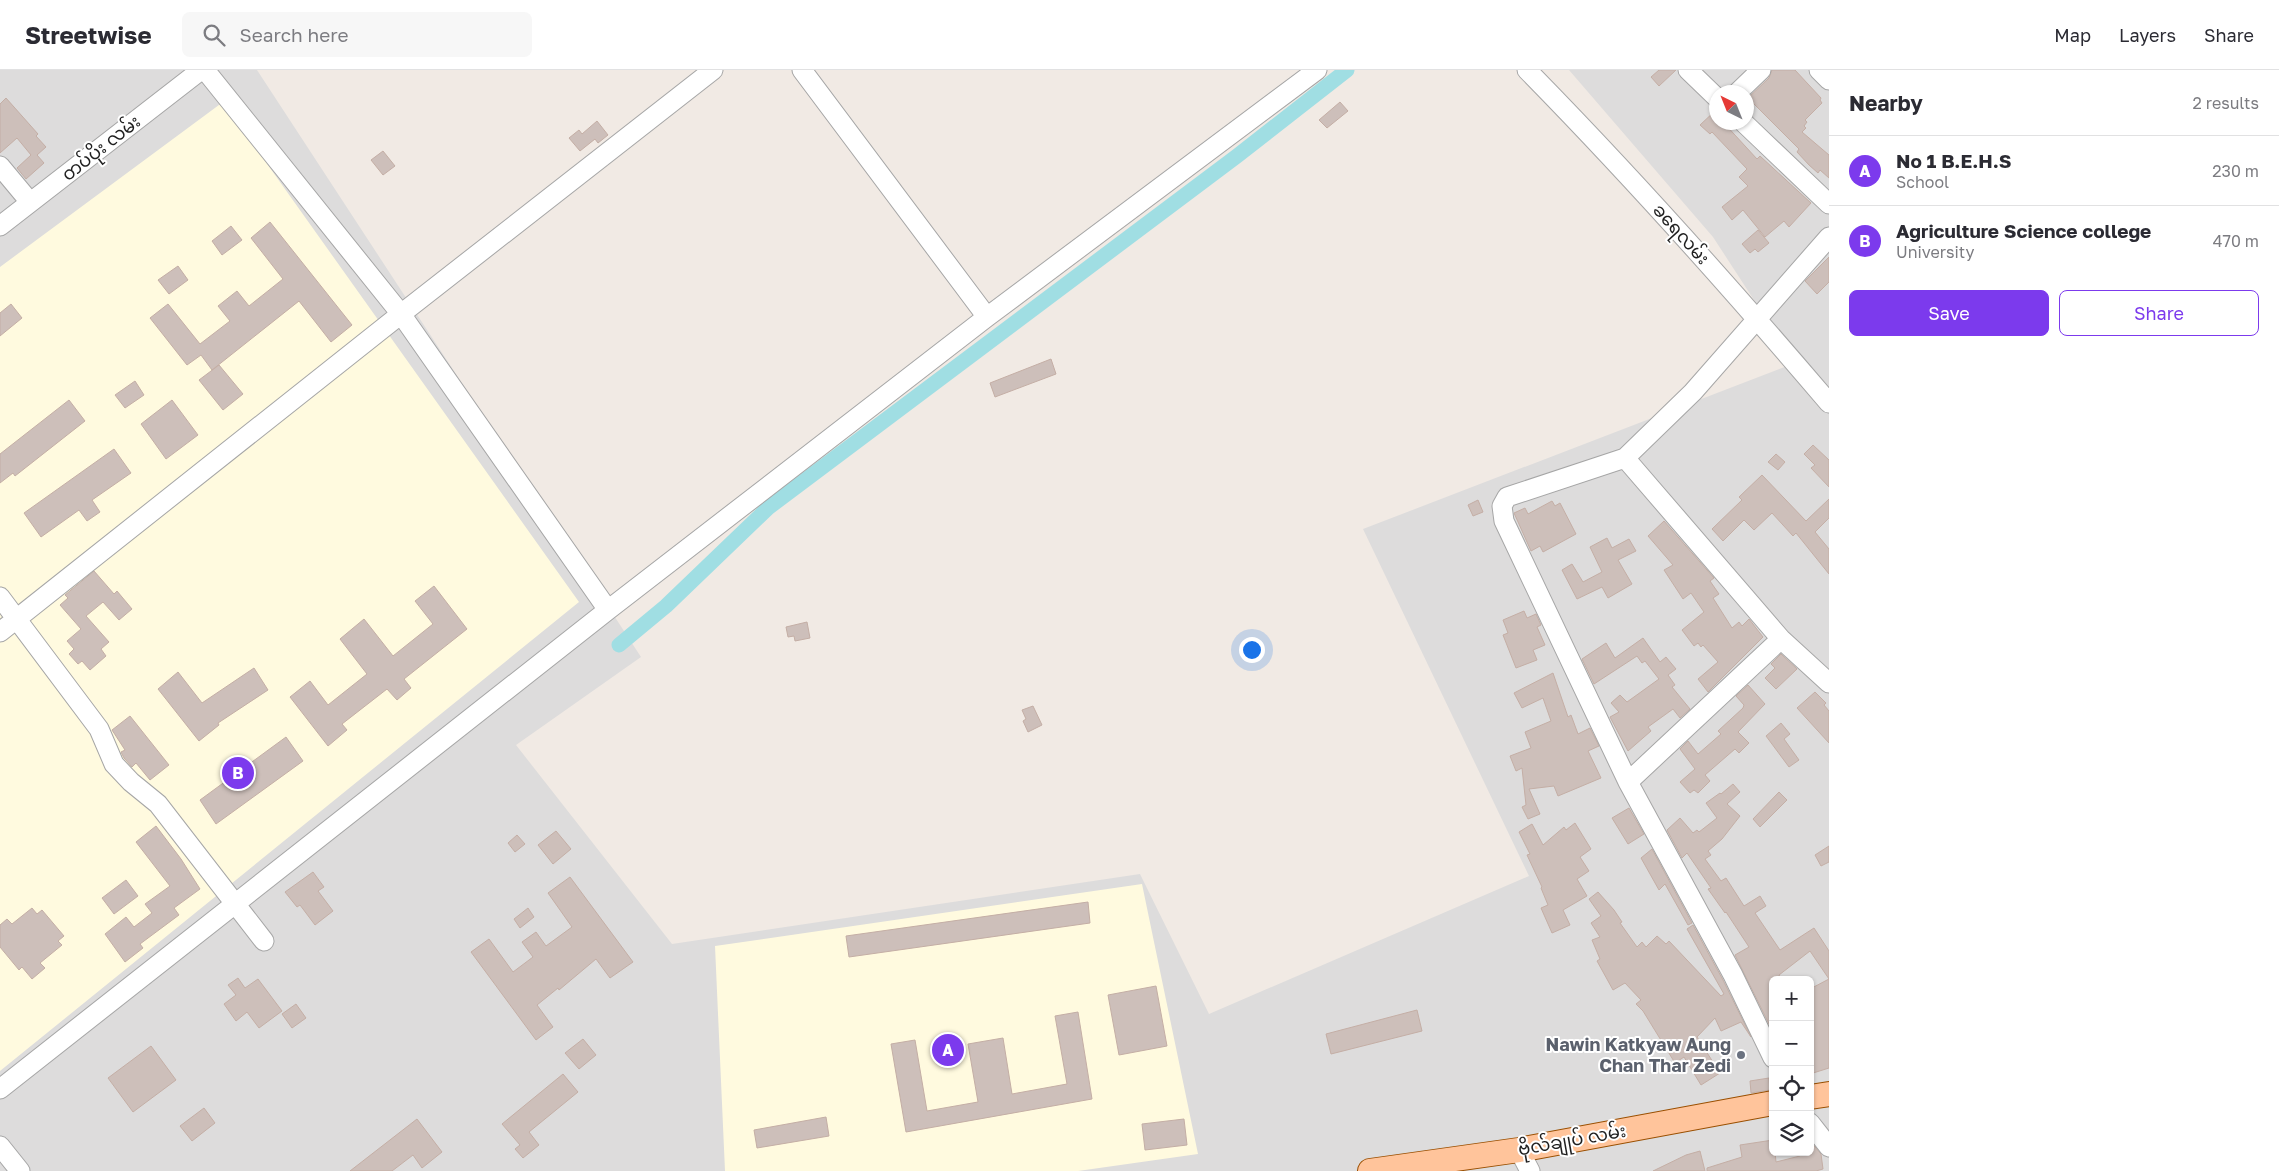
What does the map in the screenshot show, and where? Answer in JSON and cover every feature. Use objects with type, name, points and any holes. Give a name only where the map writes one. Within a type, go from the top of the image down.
[{"type":"main road","points":[[1814,1096],[1829,1094]]},
{"type":"main road","name":"ဗိုလ်ချုပ် လမ်း","points":[[1370,1171],[1477,1163],[1519,1150],[1769,1104]]},
{"type":"street","name":"တပ်ပိုး လမ်း","points":[[0,226],[203,70]]},
{"type":"street","points":[[203,70],[401,314],[608,610]]},
{"type":"street","points":[[0,632],[401,314],[714,70]]},
{"type":"street","points":[[802,70],[987,317]]},
{"type":"street","points":[[0,1089],[608,610],[987,317],[1317,70]]},
{"type":"street","name":"ခရေလမ်း","points":[[1527,70],[1617,164],[1757,319],[1829,403]]},
{"type":"street","points":[[1688,70],[1709,90]]},
{"type":"street","points":[[1745,85],[1761,70]]},
{"type":"street","points":[[1819,70],[1829,80]]},
{"type":"street","points":[[1751,130],[1829,204]]},
{"type":"street","points":[[0,166],[30,202]]},
{"type":"street","points":[[1769,1050],[1733,975],[1628,782],[1504,521],[1502,506],[1507,497],[1625,458],[1693,392],[1829,237]]},
{"type":"street","points":[[1625,458],[1781,639],[1829,683]]},
{"type":"street","points":[[0,597],[99,729],[114,764],[131,782],[158,804],[264,941]]},
{"type":"street","points":[[1628,782],[1781,639]]},
{"type":"street","points":[[1814,1128],[1829,1147]]},
{"type":"street","points":[[0,1146],[20,1171]]},
{"type":"street","points":[[1519,1150],[1530,1171]]},
{"type":"shaded area","points":[[0,70],[257,70],[641,657],[516,745],[672,944],[1140,874],[1209,1014],[1529,876],[1363,529],[1795,363],[1713,237],[1569,70],[1829,70],[1829,1171],[0,1171]]},
{"type":"shaded area","points":[[223,102],[579,602],[0,1071],[0,267]]},
{"type":"shaded area","points":[[1142,884],[1198,1154],[1078,1171],[725,1171],[715,946]]},
{"type":"building","points":[[1659,70],[1676,70],[1659,86],[1651,77]]},
{"type":"building","points":[[1772,70],[1795,70],[1821,98],[1822,103],[1805,120],[1807,122],[1804,126],[1806,128],[1802,132],[1829,155],[1829,178],[1820,170],[1818,173],[1809,165],[1797,152],[1799,149],[1754,104],[1754,92],[1769,78]]},
{"type":"building","points":[[6,98],[38,134],[36,136],[46,147],[37,155],[44,163],[26,179],[17,168],[31,155],[17,138],[0,153],[0,104]]},
{"type":"building","points":[[1340,102],[1348,111],[1327,128],[1319,120]]},
{"type":"building","points":[[1709,117],[1709,130],[1730,130],[1757,159],[1760,156],[1811,203],[1789,227],[1784,221],[1765,237],[1743,210],[1732,220],[1722,207],[1748,186],[1739,177],[1747,169],[1712,132],[1710,134],[1700,125]]},
{"type":"building","points":[[597,121],[608,135],[598,143],[595,139],[580,151],[569,138],[579,130],[582,134]]},
{"type":"building","points":[[383,151],[395,166],[383,175],[371,160]]},
{"type":"building","points":[[270,222],[352,325],[331,342],[299,301],[212,370],[201,355],[187,365],[150,318],[168,304],[200,344],[230,321],[218,306],[237,291],[249,306],[283,279],[251,238]]},
{"type":"building","points":[[231,226],[242,240],[222,255],[212,241]]},
{"type":"building","points":[[1758,230],[1769,243],[1758,252],[1755,249],[1750,253],[1742,244]]},
{"type":"building","points":[[1829,257],[1829,282],[1817,294],[1805,281]]},
{"type":"building","points":[[178,266],[188,280],[169,294],[158,280]]},
{"type":"building","points":[[11,304],[22,318],[0,336],[0,313]]},
{"type":"building","points":[[1051,359],[1056,374],[995,397],[990,383]]},
{"type":"building","points":[[219,365],[243,394],[223,410],[199,380]]},
{"type":"building","points":[[135,381],[144,395],[125,408],[115,395]]},
{"type":"building","points":[[69,400],[85,421],[15,476],[13,473],[0,483],[0,454]]},
{"type":"building","points":[[172,400],[198,435],[166,459],[141,424]]},
{"type":"building","points":[[1813,445],[1829,460],[1829,487],[1811,468],[1815,465],[1804,454]]},
{"type":"building","points":[[114,449],[131,473],[92,500],[100,512],[87,521],[79,510],[41,537],[24,513]]},
{"type":"building","points":[[1776,454],[1785,462],[1778,470],[1768,462]]},
{"type":"building","points":[[1762,475],[1806,521],[1829,499],[1829,518],[1815,532],[1829,549],[1829,574],[1796,533],[1793,536],[1772,513],[1754,530],[1744,520],[1723,541],[1712,529],[1742,500],[1739,497]]},
{"type":"building","points":[[1478,500],[1483,512],[1473,516],[1468,505]]},
{"type":"building","points":[[1552,501],[1555,506],[1560,503],[1576,534],[1543,552],[1540,546],[1531,551],[1514,513],[1525,508],[1528,514]]},
{"type":"building","points":[[1664,521],[1714,578],[1710,581],[1719,594],[1713,598],[1732,628],[1739,622],[1742,626],[1749,619],[1763,637],[1708,692],[1698,679],[1718,662],[1703,645],[1701,647],[1698,643],[1694,646],[1682,630],[1704,612],[1691,593],[1683,599],[1664,570],[1673,565],[1648,536]]},
{"type":"building","points":[[1607,538],[1612,548],[1629,539],[1636,551],[1618,560],[1632,584],[1608,598],[1602,587],[1577,599],[1562,570],[1572,564],[1583,582],[1602,572],[1590,547]]},
{"type":"building","points":[[94,571],[114,594],[117,591],[132,609],[119,620],[103,602],[86,616],[109,642],[101,649],[106,656],[90,670],[82,661],[78,664],[69,654],[74,649],[67,641],[81,629],[60,605],[68,598],[65,595]]},
{"type":"building","points":[[434,586],[467,629],[404,679],[411,688],[397,700],[387,689],[342,724],[347,730],[328,746],[290,697],[310,681],[328,705],[367,674],[340,639],[364,619],[393,656],[433,624],[415,601]]},
{"type":"building","points":[[1524,611],[1527,618],[1536,614],[1541,625],[1537,627],[1545,645],[1533,650],[1537,660],[1516,668],[1503,635],[1508,633],[1503,620]]},
{"type":"building","points":[[807,622],[810,638],[795,641],[794,636],[788,637],[786,627]]},
{"type":"building","points":[[1643,638],[1660,662],[1666,657],[1676,669],[1668,675],[1675,685],[1672,687],[1690,709],[1680,718],[1673,709],[1648,727],[1651,731],[1628,751],[1610,717],[1619,712],[1611,703],[1620,695],[1627,702],[1659,679],[1645,661],[1642,663],[1637,656],[1594,684],[1582,659],[1606,643],[1615,658]]},
{"type":"building","points":[[1781,654],[1797,669],[1776,689],[1765,678],[1775,668],[1771,664]]},
{"type":"building","points":[[254,668],[268,690],[218,723],[219,725],[199,741],[158,689],[178,672],[202,703]]},
{"type":"building","points":[[1553,673],[1568,717],[1571,715],[1578,734],[1590,728],[1599,746],[1588,751],[1601,778],[1558,796],[1554,786],[1529,789],[1540,814],[1528,819],[1522,807],[1526,805],[1522,768],[1516,771],[1510,756],[1531,748],[1525,732],[1551,721],[1543,698],[1522,708],[1514,693]]},
{"type":"building","points":[[1748,685],[1765,704],[1738,732],[1749,743],[1739,753],[1735,749],[1705,775],[1710,781],[1698,793],[1694,790],[1690,793],[1680,782],[1695,769],[1680,749],[1688,741],[1698,754],[1721,734],[1718,731],[1743,708],[1744,705],[1736,696]]},
{"type":"building","points":[[1815,692],[1826,703],[1824,705],[1829,711],[1829,743],[1797,708]]},
{"type":"building","points":[[1033,706],[1042,725],[1028,732],[1023,721],[1026,719],[1022,710]]},
{"type":"building","points":[[130,716],[169,765],[150,780],[136,763],[132,767],[124,758],[121,752],[125,750],[112,730]]},
{"type":"building","points":[[1781,723],[1790,734],[1784,739],[1799,760],[1789,767],[1766,736]]},
{"type":"building","points":[[286,737],[303,761],[216,824],[200,800]]},
{"type":"building","points":[[1733,784],[1740,792],[1727,804],[1740,816],[1722,839],[1708,851],[1711,855],[1705,859],[1721,881],[1726,878],[1744,906],[1760,896],[1766,906],[1755,913],[1780,950],[1814,928],[1829,951],[1829,979],[1810,951],[1779,976],[1769,976],[1769,1024],[1735,955],[1749,947],[1708,889],[1711,888],[1687,853],[1682,858],[1667,830],[1680,818],[1693,833],[1697,830],[1699,832],[1717,818],[1706,803]]},
{"type":"building","points":[[1779,792],[1787,800],[1760,827],[1753,819]]},
{"type":"building","points":[[1629,808],[1644,834],[1628,844],[1612,818]]},
{"type":"building","points":[[1575,823],[1591,849],[1580,857],[1589,871],[1577,879],[1587,896],[1563,910],[1570,925],[1552,933],[1541,908],[1548,905],[1527,855],[1530,854],[1519,832],[1532,824],[1543,845],[1564,827],[1566,830]]},
{"type":"building","points":[[156,826],[181,859],[200,889],[174,908],[179,915],[140,944],[143,948],[125,962],[105,934],[126,917],[134,927],[152,913],[145,904],[170,886],[136,842]]},
{"type":"building","points":[[556,831],[571,849],[553,864],[538,845]]},
{"type":"building","points":[[517,835],[525,844],[515,852],[508,843]]},
{"type":"building","points":[[1829,846],[1829,862],[1821,866],[1815,855]]},
{"type":"building","points":[[1652,849],[1692,923],[1688,925],[1665,884],[1659,890],[1641,858]]},
{"type":"building","points":[[313,872],[324,887],[318,891],[333,911],[315,925],[300,905],[297,907],[285,892]]},
{"type":"building","points":[[570,877],[633,962],[610,978],[596,959],[559,990],[558,988],[537,1005],[553,1027],[536,1040],[471,952],[489,939],[513,972],[533,957],[522,942],[536,932],[546,946],[572,927],[548,893]]},
{"type":"building","points":[[126,880],[138,896],[114,914],[102,898]]},
{"type":"building","points":[[1598,892],[1614,910],[1622,922],[1620,923],[1637,947],[1642,942],[1646,947],[1657,936],[1666,944],[1669,941],[1721,996],[1724,994],[1687,929],[1693,925],[1723,980],[1751,1037],[1741,1022],[1721,1031],[1715,1018],[1697,1037],[1720,1073],[1701,1085],[1684,1057],[1675,1063],[1643,1011],[1636,1004],[1641,1000],[1625,983],[1613,990],[1597,961],[1600,959],[1592,940],[1600,937],[1591,923],[1601,916],[1589,899]]},
{"type":"building","points":[[1088,902],[1090,923],[849,957],[846,936]]},
{"type":"building","points":[[32,908],[37,914],[42,910],[64,936],[58,941],[62,945],[40,963],[45,968],[32,979],[22,967],[19,970],[0,947],[0,925],[7,919],[12,924]]},
{"type":"building","points":[[528,908],[534,917],[520,928],[514,919]]},
{"type":"building","points":[[238,978],[245,988],[258,979],[282,1011],[259,1028],[247,1012],[236,1021],[224,1004],[236,995],[228,985]]},
{"type":"building","points":[[1829,979],[1829,1068],[1814,1073],[1814,1021],[1814,987]]},
{"type":"building","points":[[1156,986],[1167,1046],[1119,1055],[1108,995]]},
{"type":"building","points":[[296,1004],[306,1018],[292,1028],[282,1014]]},
{"type":"building","points":[[1417,1010],[1422,1031],[1331,1054],[1326,1034]]},
{"type":"building","points":[[1078,1012],[1092,1099],[906,1132],[891,1044],[915,1040],[927,1111],[978,1102],[968,1044],[1003,1038],[1012,1094],[1067,1084],[1055,1016]]},
{"type":"building","points":[[583,1039],[596,1055],[579,1069],[565,1053]]},
{"type":"building","points":[[151,1046],[176,1080],[133,1112],[108,1078]]},
{"type":"building","points":[[563,1074],[578,1092],[529,1132],[539,1145],[523,1158],[515,1149],[520,1145],[502,1124]]},
{"type":"building","points":[[1769,1078],[1769,1090],[1751,1093],[1750,1081]]},
{"type":"building","points":[[204,1108],[215,1123],[192,1141],[180,1126]]},
{"type":"building","points":[[826,1117],[829,1136],[757,1148],[754,1130]]},
{"type":"building","points":[[417,1119],[442,1152],[422,1168],[413,1155],[392,1171],[350,1171]]},
{"type":"building","points":[[1184,1119],[1187,1145],[1145,1150],[1142,1124]]},
{"type":"building","points":[[1769,1141],[1769,1156],[1775,1156],[1776,1162],[1800,1156],[1814,1156],[1814,1146],[1821,1154],[1823,1169],[1816,1171],[1707,1171],[1707,1168],[1742,1157],[1740,1145]]},
{"type":"building","points":[[1700,1151],[1705,1171],[1653,1171],[1686,1155]]},
{"type":"waterway","points":[[619,645],[666,606],[768,508],[1237,156],[1347,70]]},
{"type":"place","name":"Agriculture Science college","points":[[238,773]]},
{"type":"place","name":"No 1 B.E.H.S","points":[[948,1050]]},
{"type":"place","name":"Nawin Katkyaw Aung Chan Thar Zedi","points":[[1741,1055]]}]
